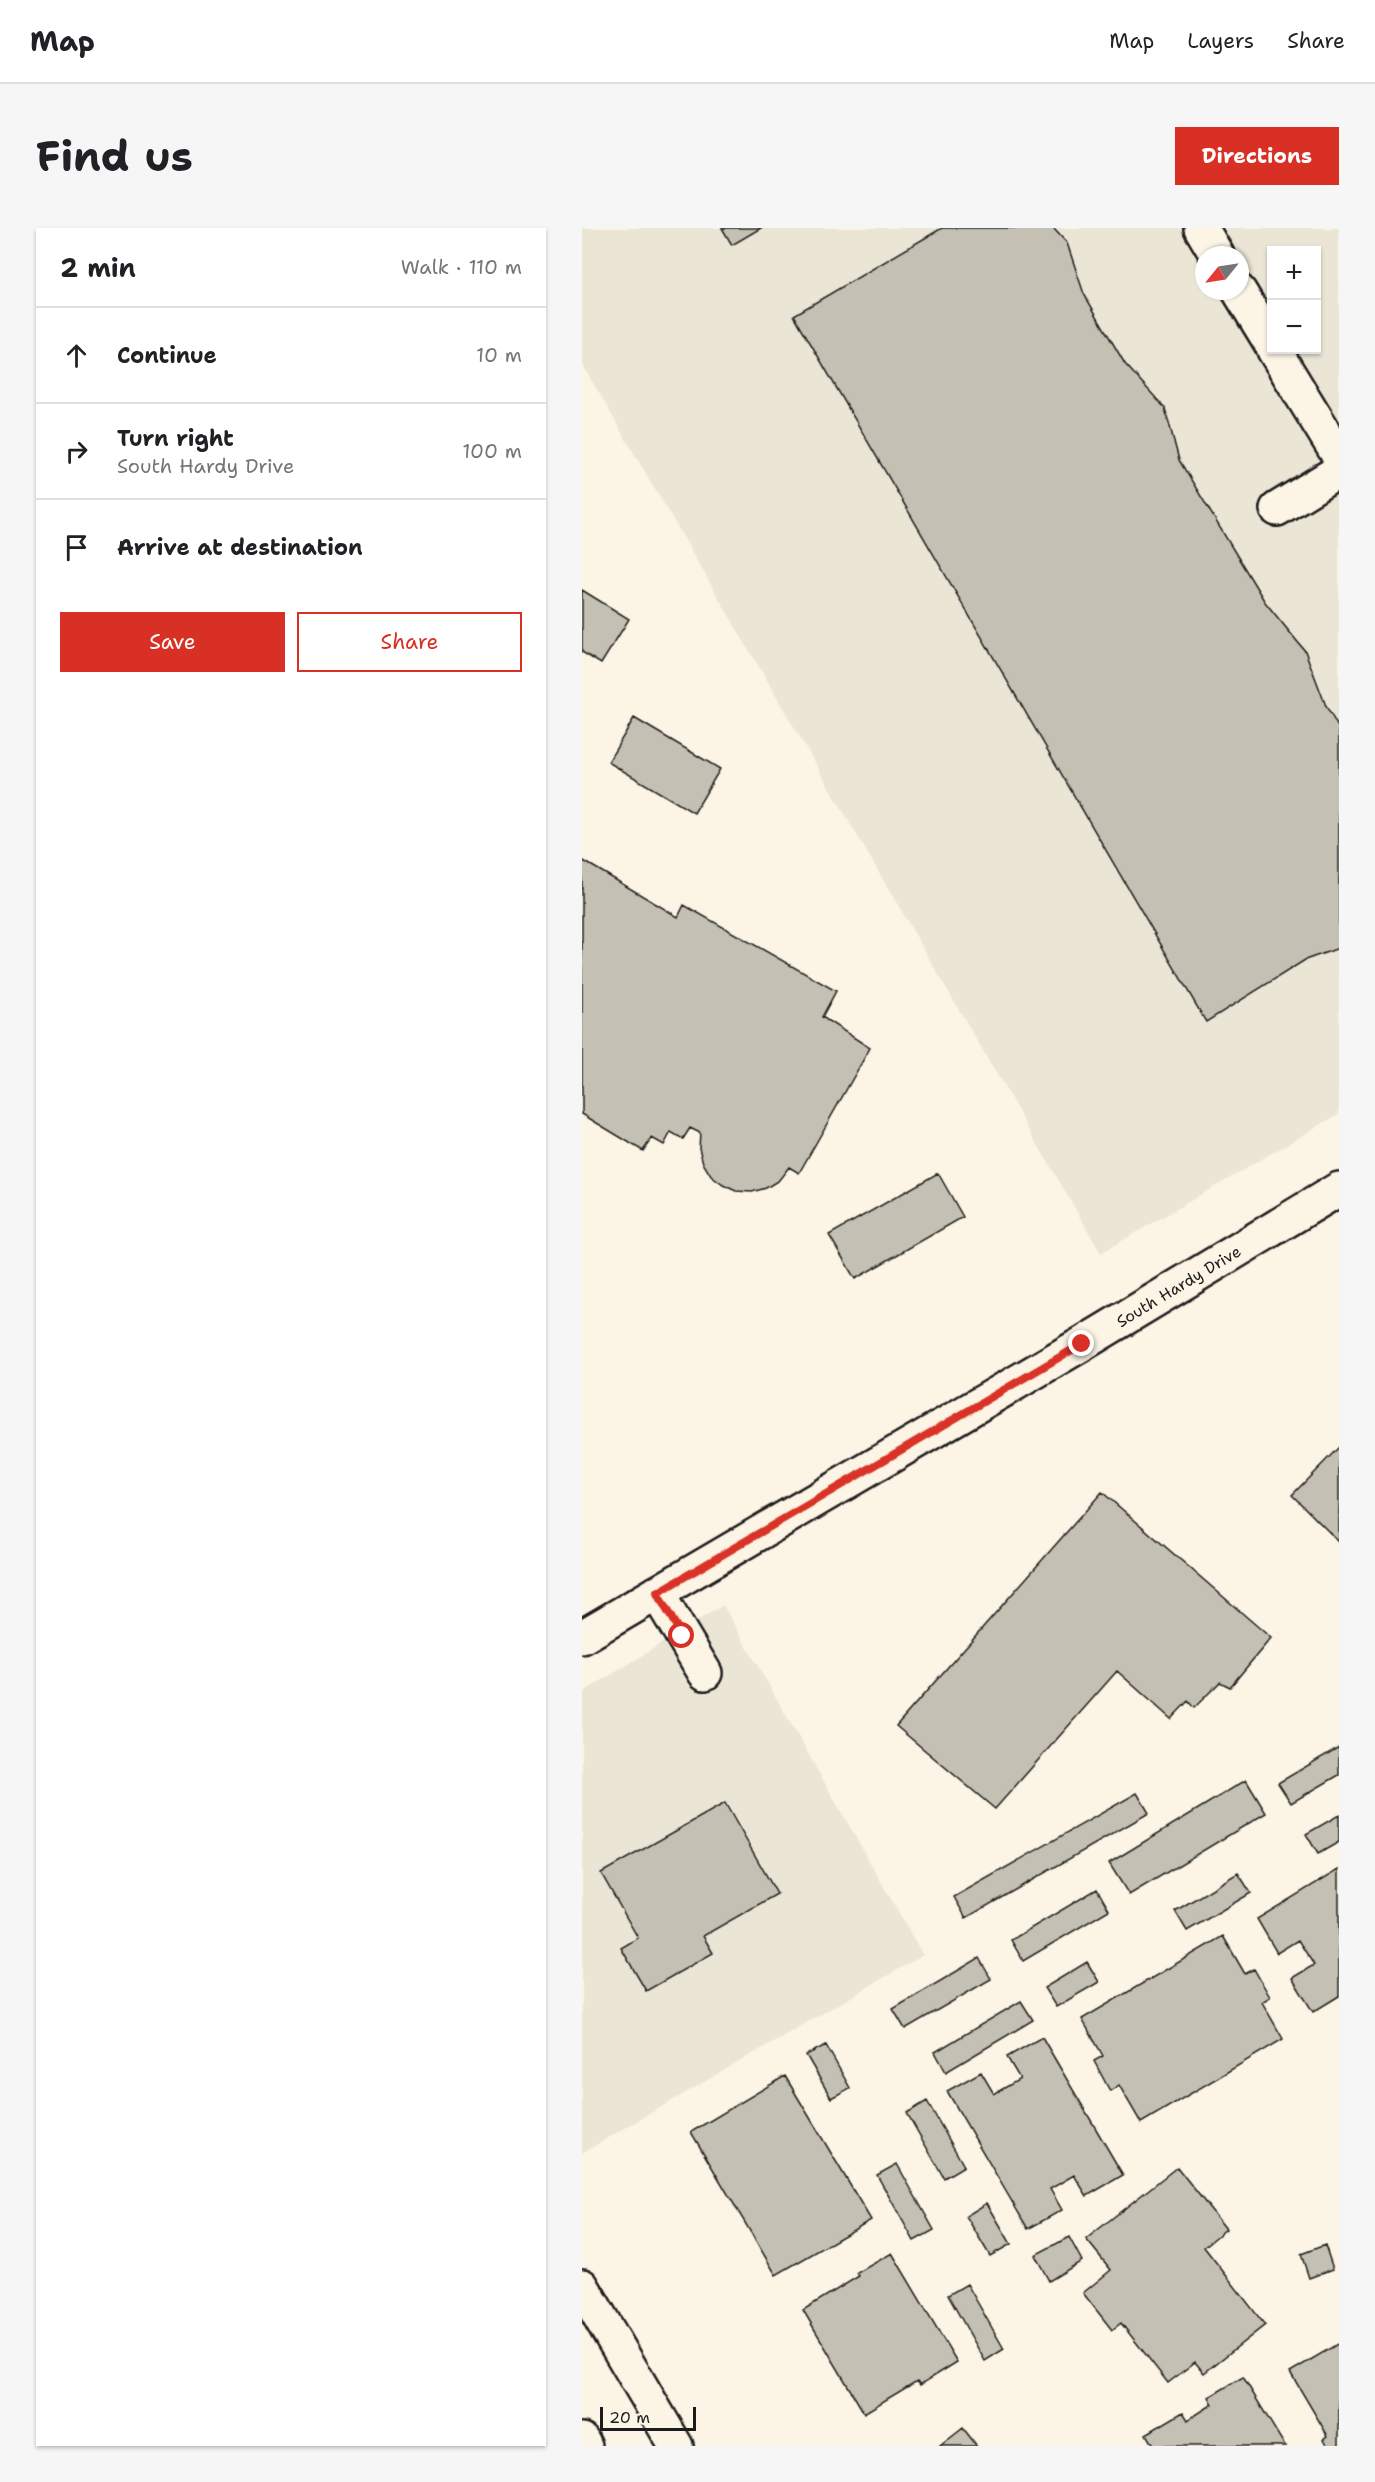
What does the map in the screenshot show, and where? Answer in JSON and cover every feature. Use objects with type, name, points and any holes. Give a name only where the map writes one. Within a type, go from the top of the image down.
[{"type":"street","points":[[1201,228],[1212,246]]},
{"type":"street","points":[[1244,300],[1267,337]]},
{"type":"street","points":[[1276,354],[1339,456]]},
{"type":"street","points":[[1277,509],[1339,471]]},
{"type":"street","name":"South Hardy Drive","points":[[582,1637],[1082,1344],[1339,1189]]},
{"type":"street","points":[[657,1593],[705,1673]]},
{"type":"street","points":[[582,2286],[676,2446]]},
{"type":"street","points":[[582,2440],[585,2446]]},
{"type":"shaded area","points":[[582,228],[1339,228],[1339,1114],[1101,1253],[582,364]]},
{"type":"shaded area","points":[[723,1605],[923,1955],[582,2153],[582,1693]]},
{"type":"building","points":[[722,228],[761,228],[732,245]]},
{"type":"building","points":[[942,228],[1053,228],[1067,243],[1084,294],[1125,364],[1165,408],[1179,460],[1265,602],[1305,651],[1326,706],[1339,729],[1339,948],[1305,960],[1206,1022],[794,315]]},
{"type":"building","points":[[582,590],[629,619],[601,664],[582,652]]},
{"type":"building","points":[[634,718],[720,769],[694,813],[608,762]]},
{"type":"building","points":[[582,860],[678,917],[684,905],[836,991],[822,1017],[870,1048],[799,1173],[789,1167],[779,1180],[766,1188],[752,1192],[736,1191],[711,1176],[703,1163],[699,1148],[700,1133],[690,1128],[683,1139],[671,1132],[664,1145],[652,1138],[643,1151],[582,1114]]},
{"type":"building","points":[[938,1173],[963,1217],[855,1279],[829,1235]]},
{"type":"building","points":[[1339,1447],[1339,1542],[1292,1495]]},
{"type":"building","points":[[1102,1492],[1271,1638],[1230,1687],[1220,1682],[1194,1708],[1188,1701],[1171,1719],[1117,1671],[995,1809],[896,1726]]},
{"type":"building","points":[[1339,1747],[1339,1775],[1291,1803],[1278,1783]]},
{"type":"building","points":[[1246,1780],[1266,1813],[1129,1895],[1109,1863]]},
{"type":"building","points":[[1137,1793],[1149,1813],[966,1918],[954,1897]]},
{"type":"building","points":[[725,1803],[777,1894],[703,1936],[713,1953],[646,1991],[621,1948],[638,1938],[601,1873]]},
{"type":"building","points":[[1339,1815],[1339,1842],[1318,1854],[1306,1834]]},
{"type":"building","points":[[1339,1869],[1339,1996],[1313,2012],[1292,1978],[1314,1965],[1298,1940],[1277,1953],[1257,1919]]},
{"type":"building","points":[[1238,1873],[1251,1893],[1187,1931],[1175,1911]]},
{"type":"building","points":[[1097,1889],[1109,1910],[1023,1961],[1011,1940]]},
{"type":"building","points":[[1223,1936],[1245,1974],[1254,1969],[1270,1997],[1262,2002],[1283,2039],[1141,2123],[1119,2085],[1110,2091],[1094,2061],[1103,2056],[1082,2019]]},
{"type":"building","points":[[979,1958],[991,1979],[905,2029],[893,2009]]},
{"type":"building","points":[[1087,1962],[1099,1982],[1056,2007],[1044,1988]]},
{"type":"building","points":[[1021,2001],[1033,2020],[946,2072],[935,2052]]},
{"type":"building","points":[[1042,2037],[1123,2175],[1087,2196],[1074,2175],[1050,2189],[1062,2210],[1028,2229],[947,2091],[981,2072],[994,2094],[1020,2079],[1007,2057]]},
{"type":"building","points":[[826,2045],[850,2088],[831,2098],[806,2055]]},
{"type":"building","points":[[785,2076],[871,2220],[776,2275],[691,2132]]},
{"type":"building","points":[[927,2101],[964,2166],[944,2178],[907,2113]]},
{"type":"building","points":[[897,2164],[934,2230],[914,2241],[877,2175]]},
{"type":"building","points":[[1177,2167],[1226,2229],[1204,2247],[1265,2325],[1204,2373],[1195,2362],[1168,2383],[1121,2323],[1112,2330],[1083,2293],[1111,2270],[1086,2239]]},
{"type":"building","points":[[987,2203],[1011,2244],[990,2256],[966,2216]]},
{"type":"building","points":[[1069,2237],[1082,2261],[1049,2281],[1035,2255]]},
{"type":"building","points":[[1325,2245],[1333,2269],[1309,2278],[1301,2254]]},
{"type":"building","points":[[892,2253],[957,2362],[920,2385],[917,2381],[864,2413],[803,2310],[859,2276],[857,2273]]},
{"type":"building","points":[[967,2284],[1004,2349],[985,2361],[948,2295]]},
{"type":"building","points":[[1339,2343],[1339,2446],[1328,2446],[1324,2439],[1328,2436],[1290,2372]]},
{"type":"building","points":[[1243,2377],[1285,2446],[1153,2446],[1146,2434],[1183,2412],[1188,2420],[1213,2404],[1209,2397]]},
{"type":"building","points":[[963,2428],[977,2446],[940,2446]]},
{"type":"route","points":[[682,1636],[657,1593],[1082,1344]]}]
